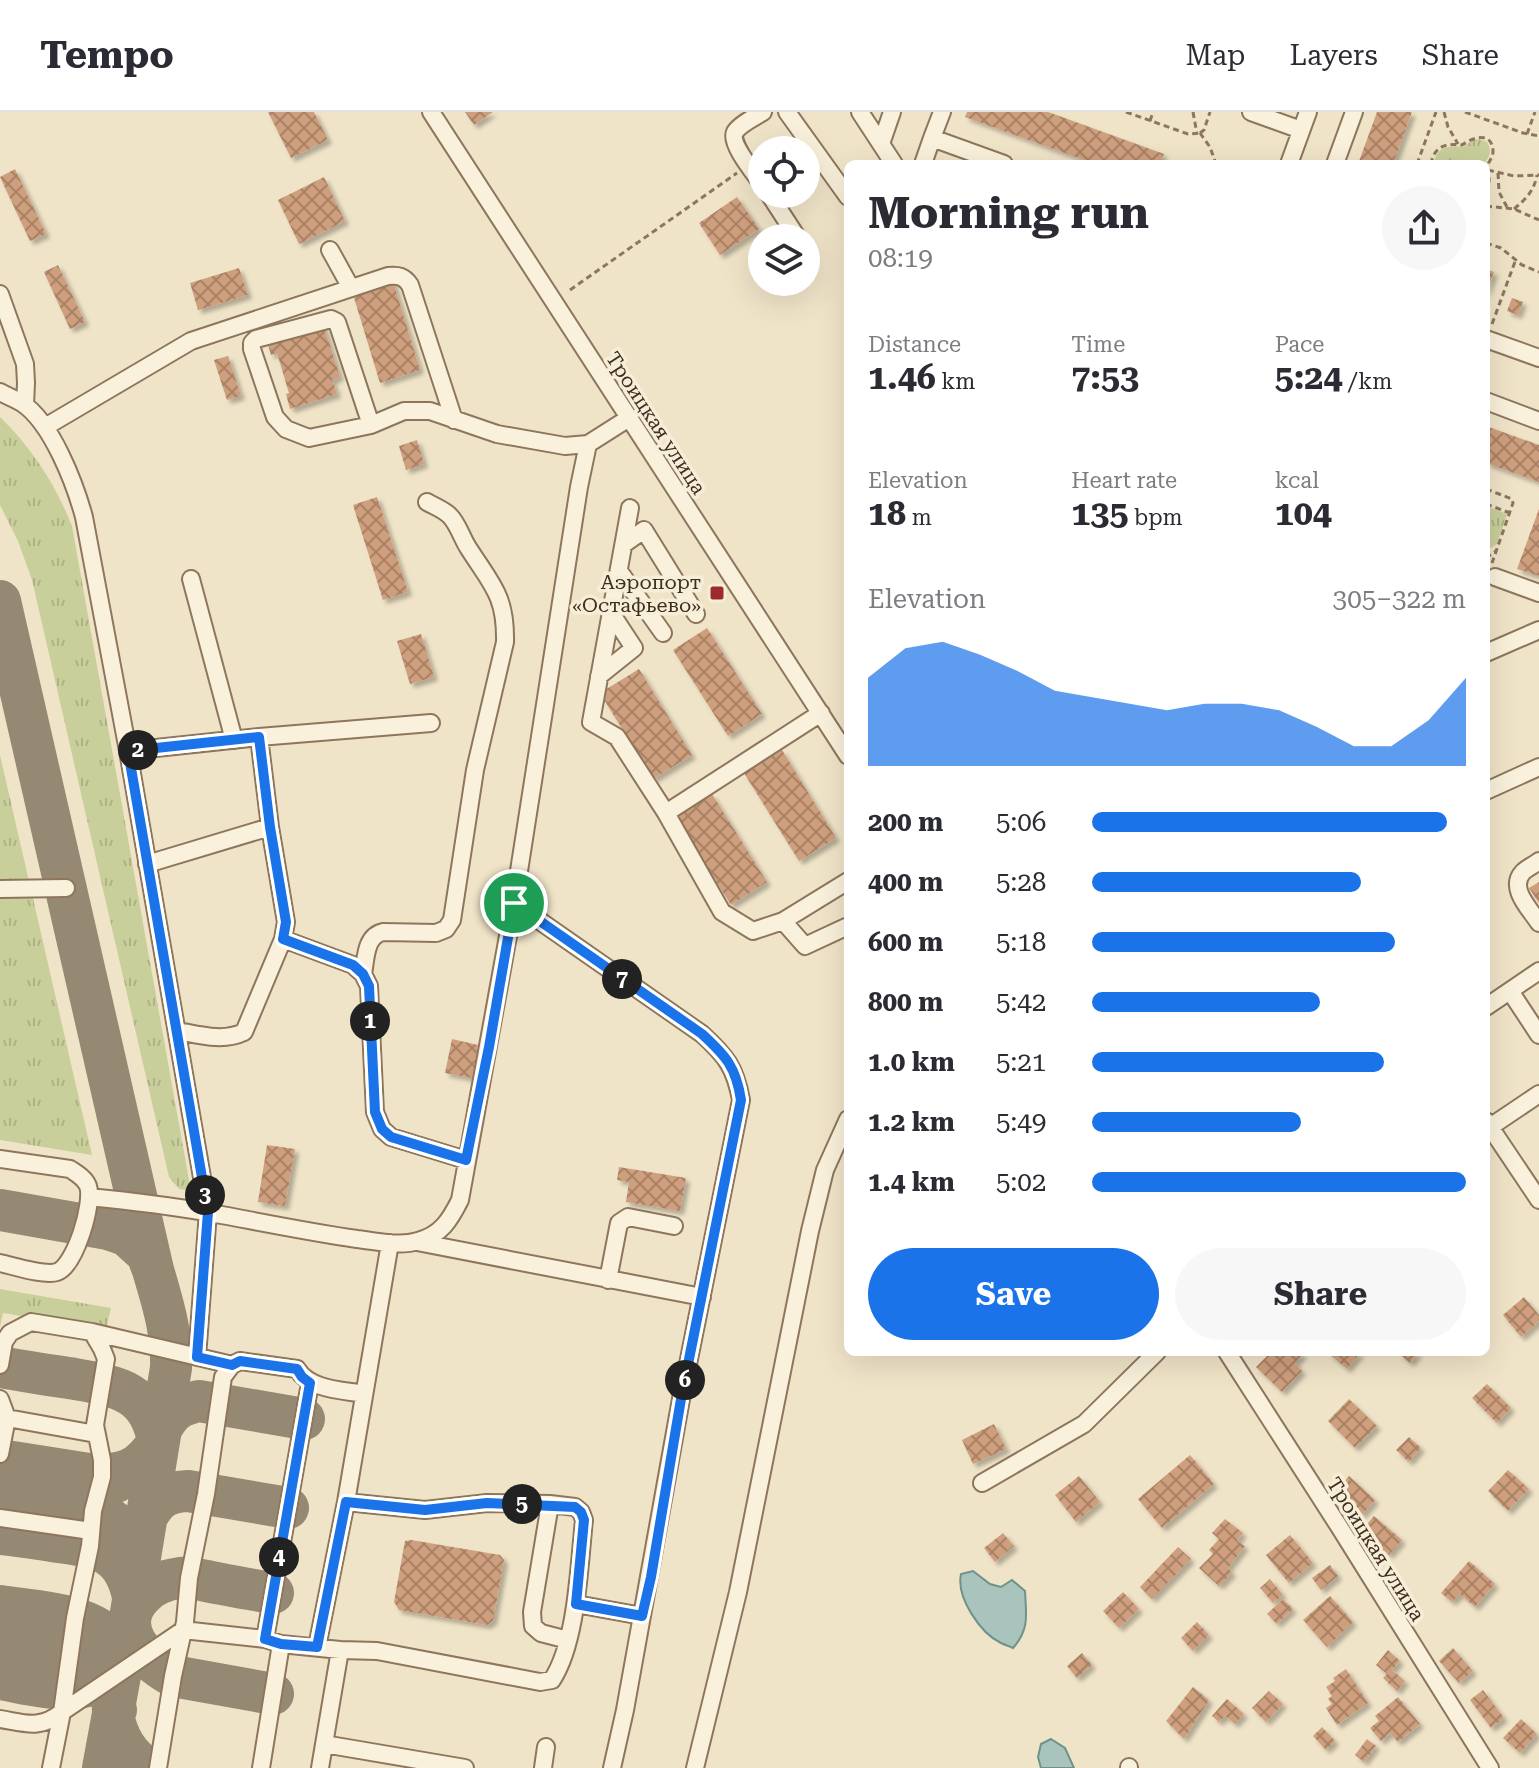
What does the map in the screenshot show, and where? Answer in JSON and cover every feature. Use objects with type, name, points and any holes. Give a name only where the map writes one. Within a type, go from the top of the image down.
[{"type":"street","name":"Троицкая улица","points":[[431,112],[821,713],[844,744]]},
{"type":"street","points":[[748,163],[734,143],[734,133],[763,112]]},
{"type":"street","points":[[787,112],[844,191]]},
{"type":"street","points":[[860,112],[891,160]]},
{"type":"street","points":[[881,144],[892,112]]},
{"type":"street","points":[[924,160],[942,112]]},
{"type":"street","points":[[1251,112],[1301,130]]},
{"type":"street","points":[[1290,160],[1308,112]]},
{"type":"street","points":[[1336,160],[1354,112]]},
{"type":"street","points":[[932,138],[993,160]]},
{"type":"street","points":[[330,250],[351,288]]},
{"type":"street","points":[[45,427],[191,341],[398,275],[410,285],[454,420]]},
{"type":"street","points":[[0,294],[25,364],[25,405]]},
{"type":"street","points":[[371,425],[337,322],[331,319],[256,339],[252,343],[275,417],[286,429],[309,438],[371,425],[404,411],[430,411],[510,437],[565,446],[588,444],[629,418]]},
{"type":"street","points":[[1490,340],[1539,358]]},
{"type":"street","points":[[0,392],[25,405],[45,427],[77,491],[84,517],[208,1212],[197,1357]]},
{"type":"street","points":[[1490,403],[1539,421]]},
{"type":"street","points":[[416,1242],[437,1234],[450,1220],[460,1200],[514,903],[588,444]]},
{"type":"street","points":[[363,974],[370,939],[375,934],[436,933],[446,929],[452,920],[475,770],[505,642],[502,606],[494,586],[450,515],[427,502]]},
{"type":"street","points":[[630,508],[591,722],[617,737],[666,813],[722,912],[753,931],[783,921],[844,883]]},
{"type":"street","points":[[624,544],[644,530],[696,614]]},
{"type":"street","points":[[1494,570],[1539,593]]},
{"type":"street","points":[[619,571],[663,633]]},
{"type":"street","points":[[191,579],[234,740]]},
{"type":"street","points":[[599,676],[634,648],[611,613]]},
{"type":"street","points":[[1490,651],[1539,630]]},
{"type":"street","points":[[666,813],[821,713]]},
{"type":"street","points":[[128,751],[431,723]]},
{"type":"street","points":[[178,1031],[222,1038],[244,1032],[283,939],[286,922],[259,737]]},
{"type":"street","points":[[1490,789],[1539,767]]},
{"type":"street","points":[[147,864],[270,827]]},
{"type":"street","points":[[1539,861],[1523,872],[1517,880],[1517,887],[1539,923]]},
{"type":"street","points":[[0,889],[66,888]]},
{"type":"street","points":[[514,903],[702,1034],[721,1051],[737,1076],[741,1100],[612,1768]]},
{"type":"street","points":[[783,921],[805,946],[844,928]]},
{"type":"street","points":[[283,939],[353,965],[363,974],[369,986],[375,1112],[382,1129],[391,1137],[466,1160]]},
{"type":"street","points":[[1490,1004],[1539,971]]},
{"type":"street","points":[[1510,991],[1539,1035]]},
{"type":"street","points":[[1490,1123],[1539,1094]]},
{"type":"street","points":[[1490,1127],[1539,1200]]},
{"type":"street","points":[[695,1768],[738,1592],[810,1231],[825,1170],[844,1128]]},
{"type":"street","points":[[0,1159],[70,1169],[88,1184],[89,1197],[77,1246],[68,1264],[57,1272],[46,1272],[0,1263]]},
{"type":"street","points":[[89,1197],[208,1212],[321,1234],[390,1243],[416,1242],[702,1297]]},
{"type":"street","points":[[608,1280],[622,1220],[628,1217],[674,1226]]},
{"type":"street","points":[[317,1647],[346,1502],[390,1243]]},
{"type":"street","points":[[0,1365],[4,1342],[10,1333],[31,1322],[92,1332],[232,1365]]},
{"type":"street","points":[[51,1768],[102,1475],[95,1425],[106,1359],[92,1332]]},
{"type":"street","points":[[982,1483],[1084,1424],[1153,1356]]},
{"type":"street","name":"Троицкая улица","points":[[1231,1356],[1490,1768]]},
{"type":"street","points":[[158,1768],[206,1494],[223,1377],[232,1365],[240,1361],[297,1369],[310,1383],[364,1394]]},
{"type":"street","points":[[261,1768],[273,1642],[310,1383]]},
{"type":"street","points":[[0,1399],[7,1418],[0,1454]]},
{"type":"street","points":[[7,1418],[96,1434]]},
{"type":"street","points":[[0,1719],[35,1725],[54,1719],[183,1630],[340,1650],[377,1651],[540,1682],[552,1680],[560,1668],[576,1604],[584,1520],[581,1512],[575,1507],[550,1504],[487,1503],[425,1510],[346,1502]]},
{"type":"street","points":[[550,1504],[532,1612],[533,1626],[541,1633],[568,1640]]},
{"type":"street","points":[[0,1518],[91,1531]]},
{"type":"street","points":[[576,1604],[642,1616]]},
{"type":"street","points":[[320,1768],[340,1650]]},
{"type":"street","points":[[324,1744],[463,1768]]},
{"type":"street","points":[[543,1768],[546,1747]]},
{"type":"path","points":[[1126,112],[1188,134],[1198,134],[1204,130],[1210,112]]},
{"type":"path","points":[[1150,121],[1153,112]]},
{"type":"path","points":[[1193,112],[1198,134],[1210,147],[1215,160]]},
{"type":"path","points":[[1418,160],[1436,112]]},
{"type":"path","points":[[1444,112],[1458,144]]},
{"type":"path","points":[[1465,112],[1539,136]]},
{"type":"path","points":[[1527,134],[1536,113]]},
{"type":"path","points":[[1432,160],[1441,146],[1453,143],[1462,145],[1475,137],[1482,137],[1492,146],[1489,160]]},
{"type":"path","points":[[570,290],[748,165]]},
{"type":"path","points":[[1490,171],[1514,176],[1538,175],[1533,190],[1514,209]]},
{"type":"path","points":[[1498,173],[1499,192],[1507,207]]},
{"type":"path","points":[[1490,206],[1507,207],[1539,220]]},
{"type":"path","points":[[1490,244],[1539,272]]},
{"type":"path","points":[[1490,328],[1516,259]]},
{"type":"path","points":[[1490,491],[1512,499],[1513,503],[1496,551],[1494,570]]},
{"type":"path","points":[[1490,506],[1510,513]]},
{"type":"path","points":[[1490,555],[1496,551]]},
{"type":"green space","points":[[1473,140],[1487,142],[1490,148],[1486,160],[1435,160],[1444,148],[1463,147]]},
{"type":"green space","points":[[0,417],[42,468],[72,526],[191,1191],[179,1189],[169,1177],[32,580],[18,541],[0,505]]},
{"type":"green space","points":[[1490,508],[1507,514],[1497,544],[1490,548]]},
{"type":"green space","points":[[0,755],[92,1155],[0,1140]]},
{"type":"green space","points":[[0,1289],[111,1308],[106,1330],[3,1313],[0,1327]]},
{"type":"water","points":[[973,1571],[990,1584],[1001,1587],[1012,1580],[1025,1591],[1025,1628],[1013,1648],[993,1638],[971,1613],[960,1583],[961,1574]]},
{"type":"water","points":[[1051,1739],[1065,1748],[1074,1768],[1041,1768],[1038,1757],[1041,1744]]},
{"type":"building","points":[[268,112],[314,112],[328,140],[291,158]]},
{"type":"building","points":[[465,112],[493,112],[474,125]]},
{"type":"building","points":[[967,112],[1048,112],[1164,154],[1162,160],[1084,160],[965,117]]},
{"type":"building","points":[[1377,112],[1412,112],[1394,160],[1359,160]]},
{"type":"building","points":[[15,169],[46,234],[30,241],[0,177]]},
{"type":"building","points":[[324,177],[345,221],[299,244],[278,200]]},
{"type":"building","points":[[737,197],[756,224],[748,224],[748,236],[720,255],[699,223]]},
{"type":"building","points":[[58,265],[85,322],[70,329],[44,272]]},
{"type":"building","points":[[239,268],[248,295],[198,310],[190,283]]},
{"type":"building","points":[[392,278],[420,370],[380,383],[352,291]]},
{"type":"building","points":[[1512,298],[1523,302],[1518,315],[1507,311]]},
{"type":"building","points":[[323,324],[340,377],[332,380],[337,394],[290,409],[286,394],[289,393],[277,353],[271,355],[266,338]]},
{"type":"building","points":[[228,356],[241,396],[227,400],[214,360]]},
{"type":"building","points":[[1490,427],[1539,445],[1539,482],[1490,464]]},
{"type":"building","points":[[417,440],[424,464],[406,470],[399,446]]},
{"type":"building","points":[[377,497],[408,592],[383,600],[353,505]]},
{"type":"building","points":[[1539,509],[1539,576],[1517,569]]},
{"type":"building","points":[[707,628],[762,714],[728,736],[673,650]]},
{"type":"building","points":[[421,634],[434,677],[410,684],[397,641]]},
{"type":"building","points":[[639,669],[692,755],[653,779],[600,693]]},
{"type":"building","points":[[782,750],[836,838],[799,861],[744,773]]},
{"type":"building","points":[[712,794],[767,882],[731,905],[675,817]]},
{"type":"building","points":[[1539,882],[1539,903],[1529,888]]},
{"type":"building","points":[[452,1039],[478,1045],[472,1078],[445,1073]]},
{"type":"building","points":[[267,1145],[295,1149],[285,1206],[258,1202]]},
{"type":"building","points":[[619,1167],[686,1178],[680,1211],[626,1202],[629,1182],[617,1180]]},
{"type":"building","points":[[1524,1297],[1539,1315],[1539,1321],[1521,1337],[1503,1315]]},
{"type":"building","points":[[1267,1356],[1301,1356],[1295,1363],[1302,1371],[1282,1392],[1256,1367]]},
{"type":"building","points":[[1332,1356],[1358,1356],[1347,1369]]},
{"type":"building","points":[[1402,1356],[1416,1356],[1410,1363]]},
{"type":"building","points":[[1487,1384],[1511,1408],[1497,1423],[1472,1398]]},
{"type":"building","points":[[1349,1399],[1377,1426],[1355,1448],[1328,1421]]},
{"type":"building","points":[[994,1424],[1006,1449],[973,1464],[962,1440]]},
{"type":"building","points":[[1409,1437],[1421,1448],[1409,1462],[1396,1450]]},
{"type":"building","points":[[1190,1455],[1214,1484],[1162,1528],[1138,1499]]},
{"type":"building","points":[[1508,1470],[1529,1489],[1508,1511],[1488,1491]]},
{"type":"building","points":[[1079,1476],[1100,1502],[1076,1522],[1055,1495]]},
{"type":"building","points":[[1349,1476],[1375,1500],[1362,1515],[1336,1491]]},
{"type":"building","points":[[1374,1516],[1402,1540],[1389,1555],[1361,1531]]},
{"type":"building","points":[[1225,1519],[1243,1533],[1237,1541],[1245,1546],[1228,1568],[1232,1573],[1219,1586],[1199,1568],[1213,1554],[1209,1550],[1219,1539],[1212,1533]]},
{"type":"building","points":[[1003,1533],[1014,1546],[995,1562],[984,1548]]},
{"type":"building","points":[[1290,1535],[1313,1563],[1289,1583],[1266,1555]]},
{"type":"building","points":[[405,1541],[500,1555],[504,1560],[493,1621],[487,1625],[399,1610],[394,1602]]},
{"type":"building","points":[[1178,1547],[1191,1559],[1152,1599],[1140,1587]]},
{"type":"building","points":[[1469,1561],[1495,1584],[1475,1607],[1460,1594],[1452,1602],[1441,1593]]},
{"type":"building","points":[[1330,1565],[1338,1576],[1321,1590],[1312,1578]]},
{"type":"building","points":[[1270,1579],[1283,1595],[1273,1603],[1260,1588]]},
{"type":"building","points":[[1123,1592],[1139,1609],[1119,1628],[1103,1611]]},
{"type":"building","points":[[1330,1596],[1353,1622],[1327,1647],[1303,1620]]},
{"type":"building","points":[[1283,1599],[1293,1609],[1277,1624],[1267,1614]]},
{"type":"building","points":[[1197,1622],[1209,1635],[1193,1651],[1181,1638]]},
{"type":"building","points":[[1453,1648],[1473,1671],[1459,1683],[1439,1661]]},
{"type":"building","points":[[1388,1650],[1400,1661],[1392,1670],[1405,1681],[1397,1691],[1383,1678],[1387,1674],[1376,1665]]},
{"type":"building","points":[[1082,1653],[1092,1665],[1077,1678],[1067,1666]]},
{"type":"building","points":[[1346,1669],[1368,1703],[1337,1725],[1326,1708],[1332,1704],[1328,1699],[1332,1696],[1326,1687]]},
{"type":"building","points":[[1193,1687],[1209,1700],[1184,1739],[1166,1721]]},
{"type":"building","points":[[1483,1690],[1504,1718],[1491,1728],[1470,1700]]},
{"type":"building","points":[[1269,1691],[1283,1704],[1266,1722],[1252,1708]]},
{"type":"building","points":[[1398,1697],[1420,1724],[1398,1742],[1390,1733],[1381,1741],[1370,1728],[1379,1721],[1375,1716]]},
{"type":"building","points":[[1227,1699],[1244,1714],[1235,1724],[1225,1716],[1219,1722],[1212,1716]]},
{"type":"building","points":[[1521,1719],[1537,1734],[1520,1753],[1503,1738]]},
{"type":"building","points":[[1322,1727],[1335,1741],[1326,1750],[1313,1736]]},
{"type":"building","points":[[1367,1739],[1376,1746],[1364,1762],[1355,1755]]},
{"type":"taxiway","points":[[0,601],[170,1342],[171,1368],[103,1768]]},
{"type":"taxiway","points":[[0,1210],[126,1235],[147,1254],[153,1270]]},
{"type":"taxiway","points":[[0,1367],[115,1388],[127,1393],[147,1411],[158,1442],[144,1460],[129,1470],[89,1474]]},
{"type":"taxiway","points":[[160,1431],[175,1410],[199,1401],[304,1419]]},
{"type":"taxiway","points":[[0,1460],[89,1474],[116,1482]]},
{"type":"taxiway","points":[[146,1518],[162,1498],[188,1491],[288,1508]]},
{"type":"taxiway","points":[[0,1495],[102,1515],[129,1536],[139,1562]]},
{"type":"taxiway","points":[[0,1534],[85,1546],[107,1554],[123,1570],[133,1597]]},
{"type":"taxiway","points":[[273,1593],[192,1578],[174,1579],[149,1589],[133,1609],[130,1620],[131,1631],[143,1652],[173,1676],[273,1694]]},
{"type":"taxiway","points":[[0,1606],[60,1615],[91,1624],[111,1641],[121,1671]]},
{"type":"taxiway","points":[[0,1642],[83,1658],[106,1681],[113,1713]]},
{"type":"taxiway","points":[[0,1679],[73,1689],[99,1682],[109,1673]]},
{"type":"taxiway","points":[[116,1710],[113,1714],[120,1738],[147,1768]]},
{"type":"place","name":"Аэропорт «Остафьево»","points":[[717,593]]},
{"type":"route","points":[[259,737],[286,922],[283,939],[353,965],[363,974],[369,986],[375,1112],[382,1129],[391,1137],[466,1160],[514,903],[702,1034],[721,1051],[737,1076],[741,1100],[681,1399],[642,1616],[576,1604],[584,1520],[575,1507],[487,1503],[425,1510],[346,1502],[317,1647],[281,1644],[265,1639],[310,1383],[297,1369],[240,1361],[232,1365],[197,1357],[208,1212],[128,751],[259,737]]}]
